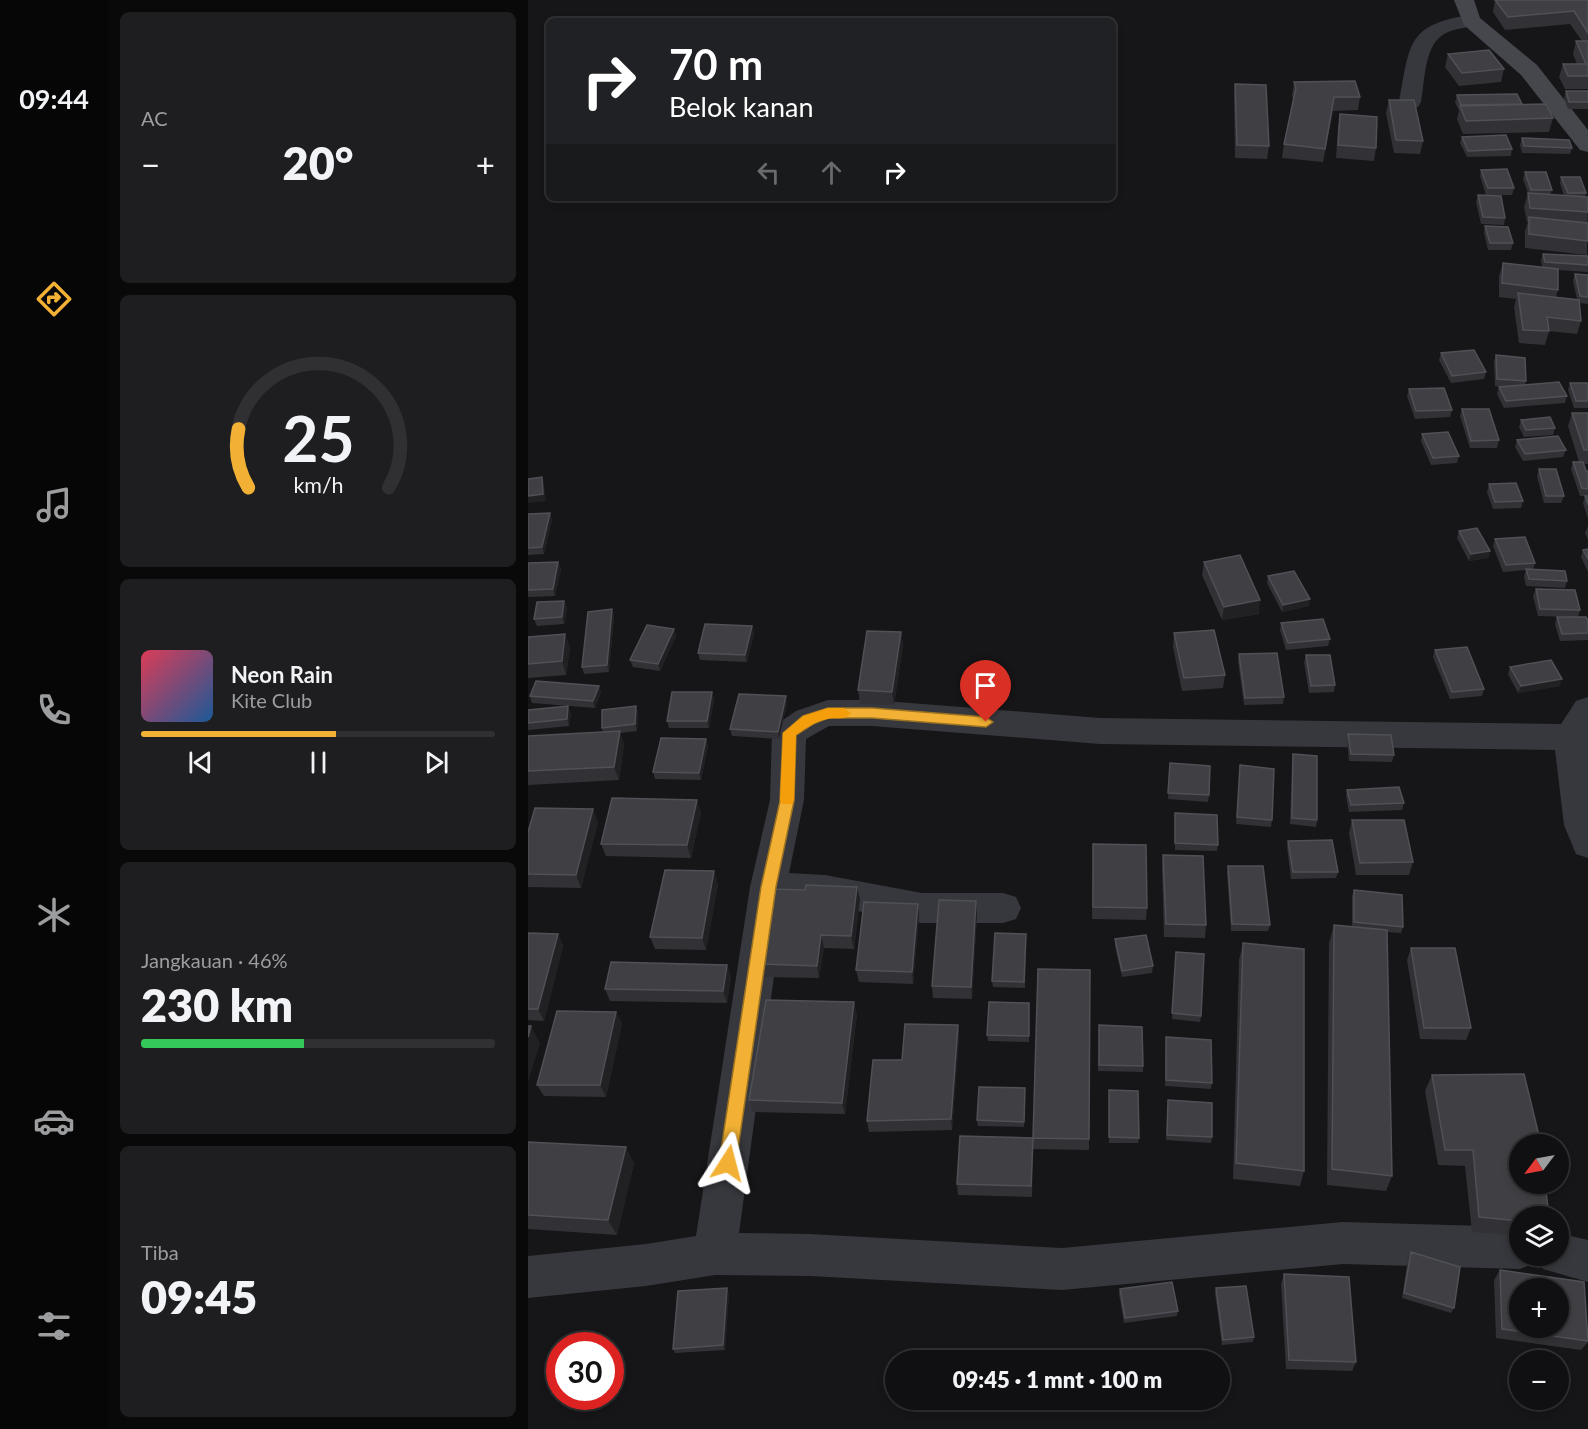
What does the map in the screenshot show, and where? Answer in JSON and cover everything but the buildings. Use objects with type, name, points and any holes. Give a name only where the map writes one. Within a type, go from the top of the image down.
[{"type":"street","points":[[1477,0],[1464,0],[1471,21],[1529,70],[1588,145]]},
{"type":"street","points":[[1410,102],[1420,50],[1431,32],[1446,25],[1471,21]]},
{"type":"street","points":[[715,1254],[768,887],[787,801],[789,733],[808,720],[828,713],[872,713],[1100,731],[1579,724],[1581,825],[1588,844]]},
{"type":"street","points":[[768,887],[825,890],[922,908],[1003,908]]},
{"type":"street","points":[[528,1277],[646,1265],[715,1254],[810,1255],[1062,1269],[1343,1243],[1509,1248]]},
{"type":"street","points":[[1569,1257],[1588,1261]]},
{"type":"slow traffic","points":[[787,800],[789,733],[808,720],[828,713],[844,713]]},
{"type":"route","points":[[728,1163],[768,887],[787,801],[789,733],[808,720],[828,713],[872,713],[986,722]]}]
